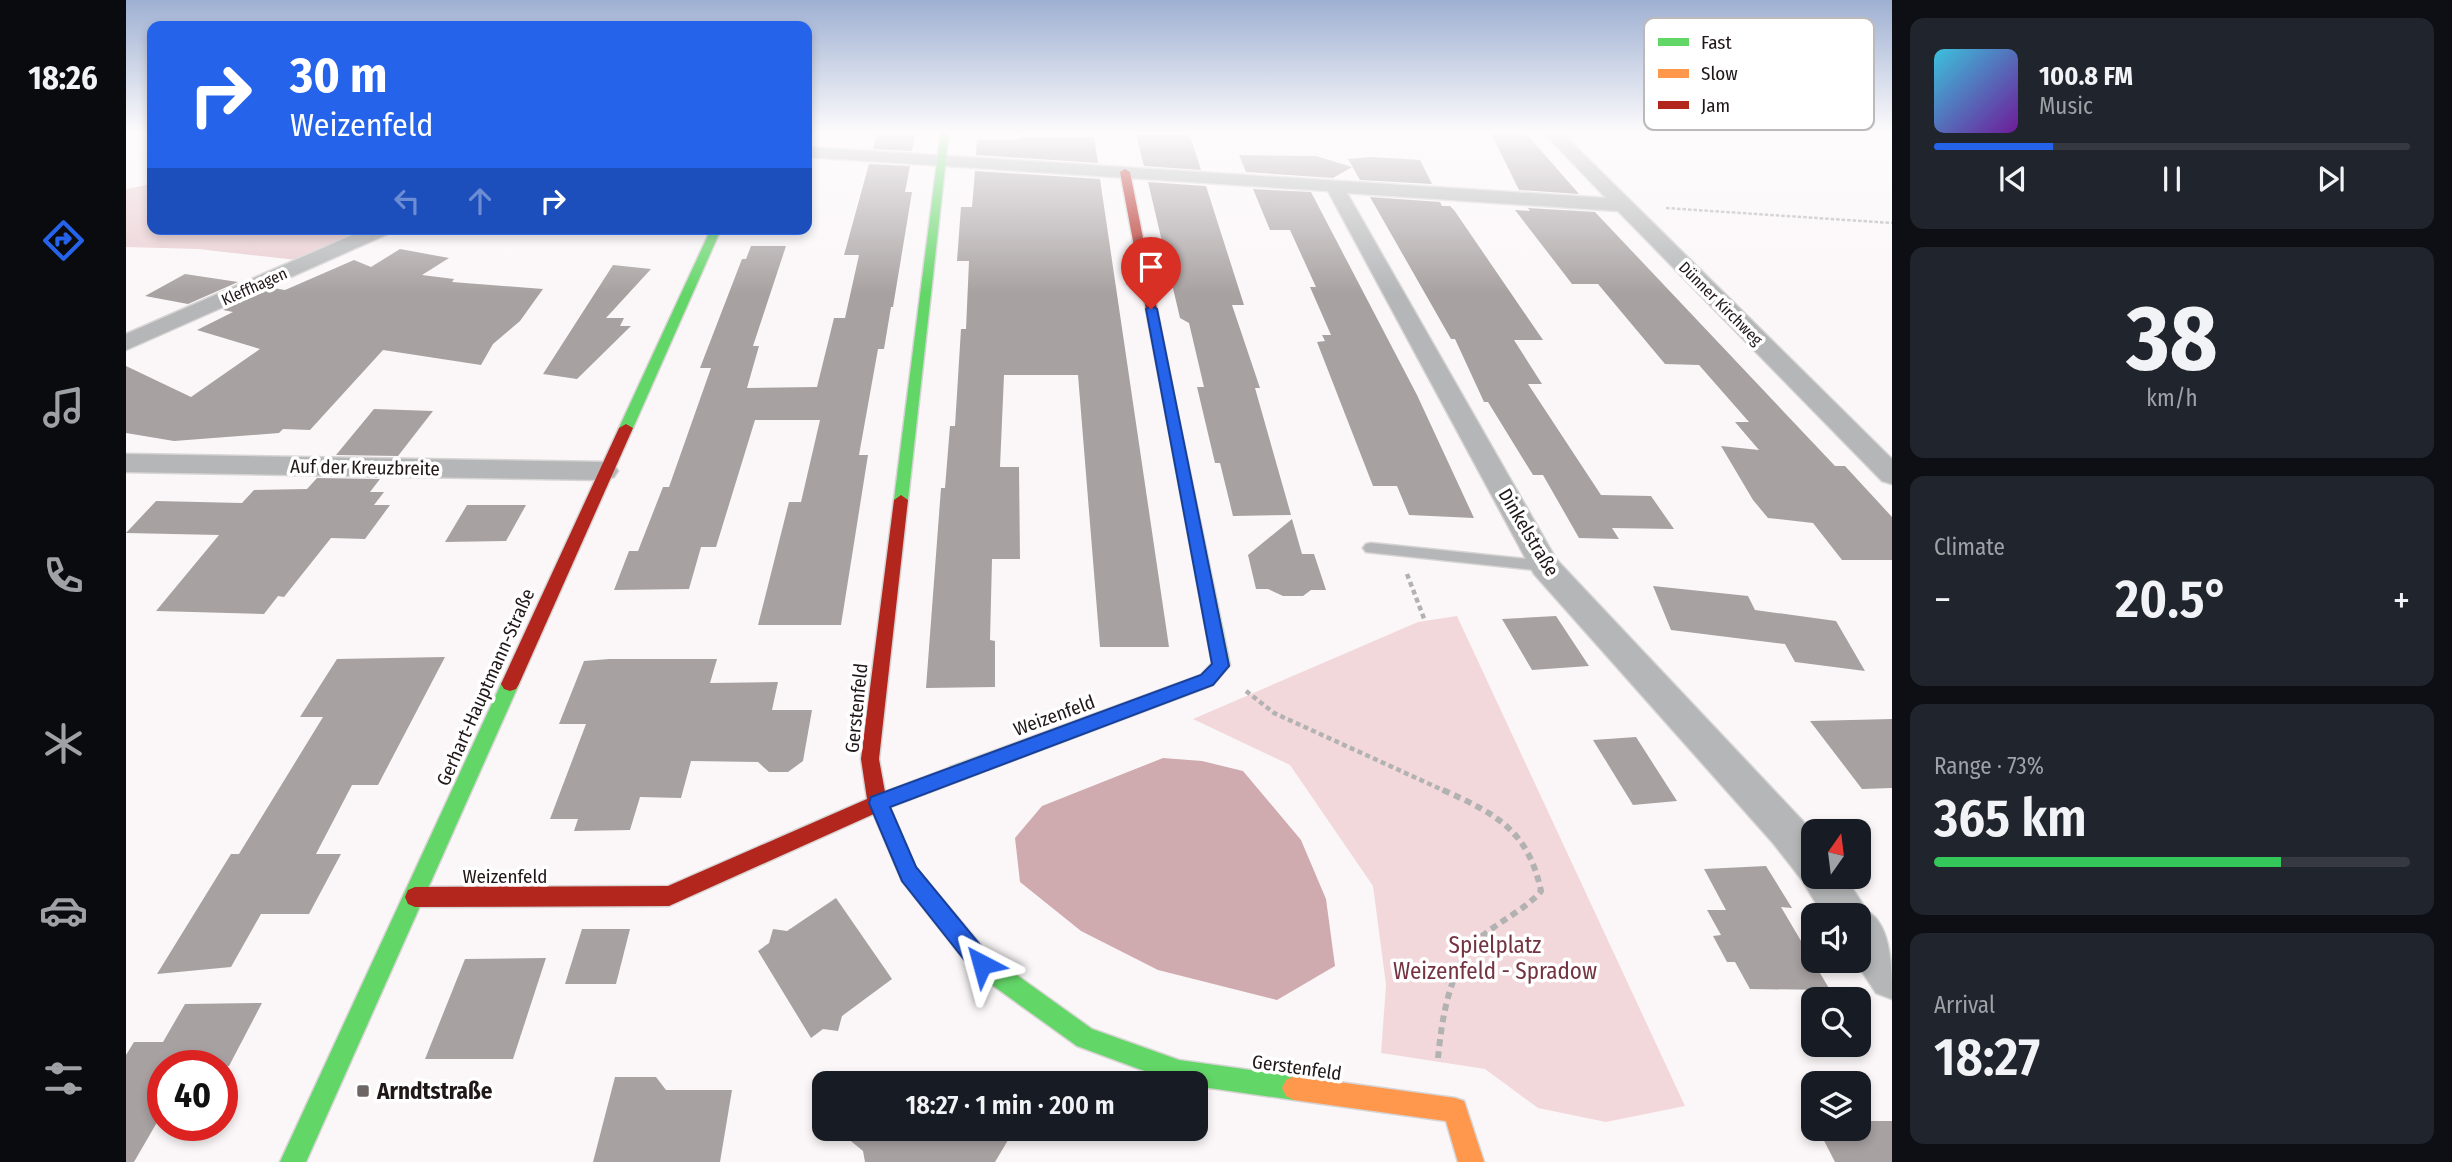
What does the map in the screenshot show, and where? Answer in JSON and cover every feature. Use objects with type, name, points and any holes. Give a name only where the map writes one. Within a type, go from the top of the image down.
[{"type":"street","name":"Gerstenfeld","points":[[938,185],[870,759],[878,803],[909,874],[982,964],[1085,1038],[1179,1072],[1455,1110],[1471,1162]]},
{"type":"street","points":[[1128,185],[1221,666]]},
{"type":"street","points":[[1322,185],[1622,205]]},
{"type":"street","name":"Dünner Kirchweg","points":[[1603,185],[1892,475]]},
{"type":"street","name":"Dinkelstraße","points":[[1334,186],[1545,566],[1787,831],[1801,850]]},
{"type":"street","name":"Kleffhagen","points":[[126,343],[369,235]]},
{"type":"street","name":"Gerhart-Hauptmann-Straße","points":[[293,1162],[713,235]]},
{"type":"street","name":"Auf der Kreuzbreite","points":[[126,463],[604,471]]},
{"type":"street","name":"Weizenfeld","points":[[415,897],[669,896],[878,803],[1207,680],[1221,666]]},
{"type":"street","points":[[1871,947],[1892,976]]},
{"type":"lane","points":[[1371,548],[1545,566]]},
{"type":"path","points":[[1622,205],[1892,223]]},
{"type":"path","points":[[1397,550],[1425,621]]},
{"type":"path","points":[[1221,666],[1240,687],[1274,713],[1486,810],[1517,832],[1536,864],[1541,891],[1531,905],[1499,923],[1471,947],[1454,982],[1439,1042],[1436,1107]]},
{"type":"green space","name":"Spielplatz Weizenfeld - Spradow","points":[[1457,616],[1685,1106],[1606,1122],[1538,1108],[1485,1069],[1381,1053],[1386,985],[1373,886],[1290,765],[1193,719],[1418,622]]},
{"type":"shaded area","points":[[147,185],[147,235],[353,235],[297,260],[198,249],[126,247],[126,189]]},
{"type":"shaded area","points":[[1163,758],[1202,761],[1243,771],[1301,840],[1326,899],[1335,966],[1277,1000],[1158,970],[1081,931],[1020,882],[1015,838],[1042,806]]},
{"type":"building","points":[[863,185],[906,185],[905,192],[912,192],[893,307],[884,349],[878,349],[859,455],[868,455],[841,625],[758,625],[789,502],[801,502],[820,420],[755,420],[716,547],[701,547],[689,589],[614,590],[629,551],[638,551],[663,487],[669,487],[711,368],[700,368],[742,259],[746,259],[751,246],[786,246],[753,346],[759,346],[747,388],[817,387],[834,318],[845,318],[859,255],[844,255]]},
{"type":"building","points":[[974,185],[1101,185],[1169,647],[1100,647],[1078,375],[1004,375],[1000,467],[1019,467],[1020,559],[992,559],[990,640],[995,641],[995,687],[926,688],[941,488],[945,488],[950,426],[955,426],[961,329],[966,329],[969,261],[957,261],[961,207],[972,207]]},
{"type":"building","points":[[1149,185],[1206,186],[1244,305],[1232,305],[1260,388],[1255,388],[1291,515],[1233,516],[1220,463],[1215,463],[1197,387],[1204,387],[1189,323],[1180,318]]},
{"type":"building","points":[[1517,185],[1571,185],[1579,194],[1519,190]]},
{"type":"building","points":[[1253,189],[1311,192],[1417,395],[1474,518],[1409,515],[1397,486],[1373,486],[1317,342],[1325,341],[1322,335],[1331,335],[1310,287],[1316,287],[1290,230],[1270,230]]},
{"type":"building","points":[[1370,197],[1440,202],[1442,206],[1450,206],[1454,210],[1543,340],[1514,340],[1542,384],[1528,384],[1601,495],[1651,496],[1674,529],[1612,528],[1619,539],[1579,538],[1543,475],[1533,475],[1488,402],[1484,402],[1455,339],[1451,339]]},
{"type":"building","points":[[1528,208],[1595,212],[1835,466],[1845,466],[1892,517],[1892,560],[1842,560],[1813,523],[1768,518],[1753,500],[1721,446],[1759,450],[1735,422],[1749,422],[1699,365],[1665,364],[1598,284],[1572,284],[1515,210],[1530,211]]},
{"type":"building","points":[[400,249],[449,258],[422,275],[454,279],[452,282],[543,289],[520,321],[493,344],[481,365],[383,350],[310,430],[283,429],[279,433],[174,441],[126,433],[126,366],[191,397],[260,349],[197,330],[233,312],[223,310],[273,288],[285,290],[354,260],[371,267]]},
{"type":"building","points":[[613,265],[651,269],[606,318],[624,318],[620,326],[631,326],[577,379],[543,374]]},
{"type":"building","points":[[185,274],[238,282],[188,304],[145,296]]},
{"type":"building","points":[[374,409],[433,411],[398,456],[336,455]]},
{"type":"building","points":[[317,478],[380,479],[370,492],[384,492],[374,505],[390,505],[365,539],[331,538],[284,597],[278,596],[264,614],[156,611],[219,535],[126,533],[156,501],[242,503],[254,490],[307,489]]},
{"type":"building","points":[[467,505],[526,505],[506,541],[445,542]]},
{"type":"building","points":[[1292,519],[1302,554],[1314,554],[1326,590],[1311,590],[1303,596],[1283,596],[1268,589],[1256,589],[1248,555]]},
{"type":"building","points":[[1653,586],[1748,596],[1755,610],[1836,621],[1865,671],[1795,662],[1785,644],[1671,630]]},
{"type":"building","points":[[1556,616],[1589,666],[1532,670],[1502,619]]},
{"type":"building","points":[[445,657],[378,785],[352,785],[316,854],[341,854],[309,914],[261,914],[231,967],[157,974],[231,854],[239,854],[323,717],[300,717],[337,659]]},
{"type":"building","points":[[717,659],[710,683],[778,682],[772,710],[812,710],[803,761],[788,772],[769,772],[758,762],[691,761],[681,798],[640,797],[630,830],[574,831],[578,819],[550,819],[586,724],[559,724],[584,661]]},
{"type":"building","points":[[1892,719],[1892,788],[1862,789],[1810,721]]},
{"type":"building","points":[[1636,737],[1677,801],[1633,805],[1593,740]]},
{"type":"building","points":[[1766,866],[1792,908],[1781,907],[1801,941],[1801,973],[1820,973],[1828,987],[1750,989],[1735,962],[1727,962],[1713,936],[1721,935],[1707,910],[1726,910],[1704,869]]},
{"type":"building","points":[[836,898],[892,979],[842,1016],[838,1031],[823,1029],[811,1038],[758,951],[769,943],[773,929],[787,931]]},
{"type":"building","points":[[582,929],[630,929],[616,984],[565,984]]},
{"type":"building","points":[[546,958],[513,1059],[425,1059],[465,959]]},
{"type":"building","points":[[262,1003],[237,1050],[147,1050],[147,1140],[134,1162],[126,1162],[126,1055],[134,1042],[163,1042],[185,1004]]},
{"type":"building","points":[[615,1077],[656,1077],[666,1090],[732,1090],[720,1162],[593,1162]]},
{"type":"building","points":[[1871,1121],[1892,1121],[1892,1162],[1835,1162],[1824,1141],[1871,1141]]},
{"type":"building","points":[[851,1141],[1007,1141],[995,1162],[865,1162],[863,1151]]},
{"type":"traffic: fast","points":[[901,500],[939,185]]},
{"type":"traffic: fast","points":[[626,428],[713,235]]},
{"type":"traffic: fast","points":[[957,773],[1207,680],[1221,665],[1171,410]]},
{"type":"traffic: fast","points":[[293,1162],[510,684]]},
{"type":"traffic: fast","points":[[877,799],[909,874],[982,964],[1085,1038],[1179,1072],[1294,1088]]},
{"type":"traffic: slow","points":[[1294,1088],[1455,1110],[1471,1162]]},
{"type":"traffic: jam","points":[[1128,185],[1171,410]]},
{"type":"traffic: jam","points":[[510,684],[626,428]]},
{"type":"traffic: jam","points":[[877,799],[870,759],[901,500]]},
{"type":"traffic: jam","points":[[415,897],[669,896],[878,803],[957,773]]},
{"type":"place","name":"Arndtstraße","points":[[363,1091]]},
{"type":"route","points":[[982,964],[909,874],[878,803],[1207,680],[1221,666],[1151,309]]}]
